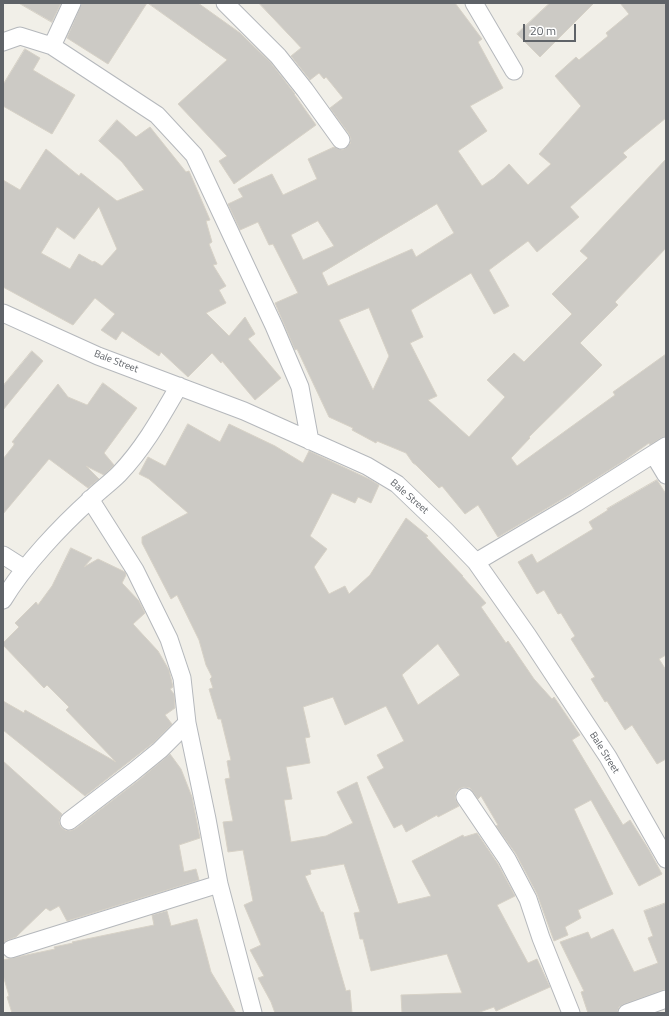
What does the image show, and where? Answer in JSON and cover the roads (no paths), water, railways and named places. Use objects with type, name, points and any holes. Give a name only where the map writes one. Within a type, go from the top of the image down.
[{"type":"street","points":[[52,46],[72,3]]},
{"type":"street","points":[[225,3],[278,56],[341,140]]},
{"type":"street","points":[[474,3],[514,71]]},
{"type":"street","points":[[3,42],[20,36],[52,46],[157,115],[194,155],[274,326],[300,387],[310,441]]},
{"type":"street","name":"Bale Street","points":[[3,313],[98,356],[244,411],[367,466],[397,484],[476,562],[528,636],[608,757],[666,859]]},
{"type":"street","points":[[3,600],[25,569],[58,532],[90,499],[119,474],[149,437],[179,386]]},
{"type":"street","points":[[476,562],[660,451],[666,475]]},
{"type":"street","points":[[90,499],[135,570],[169,639],[182,678],[187,723],[219,884],[253,1013]]},
{"type":"street","points":[[3,555],[25,569]]},
{"type":"street","points":[[69,820],[160,750],[187,723]]},
{"type":"street","points":[[465,797],[507,859],[528,899],[541,938],[571,1013]]},
{"type":"street","points":[[11,949],[219,884]]},
{"type":"street","points":[[627,1013],[666,1000]]}]
